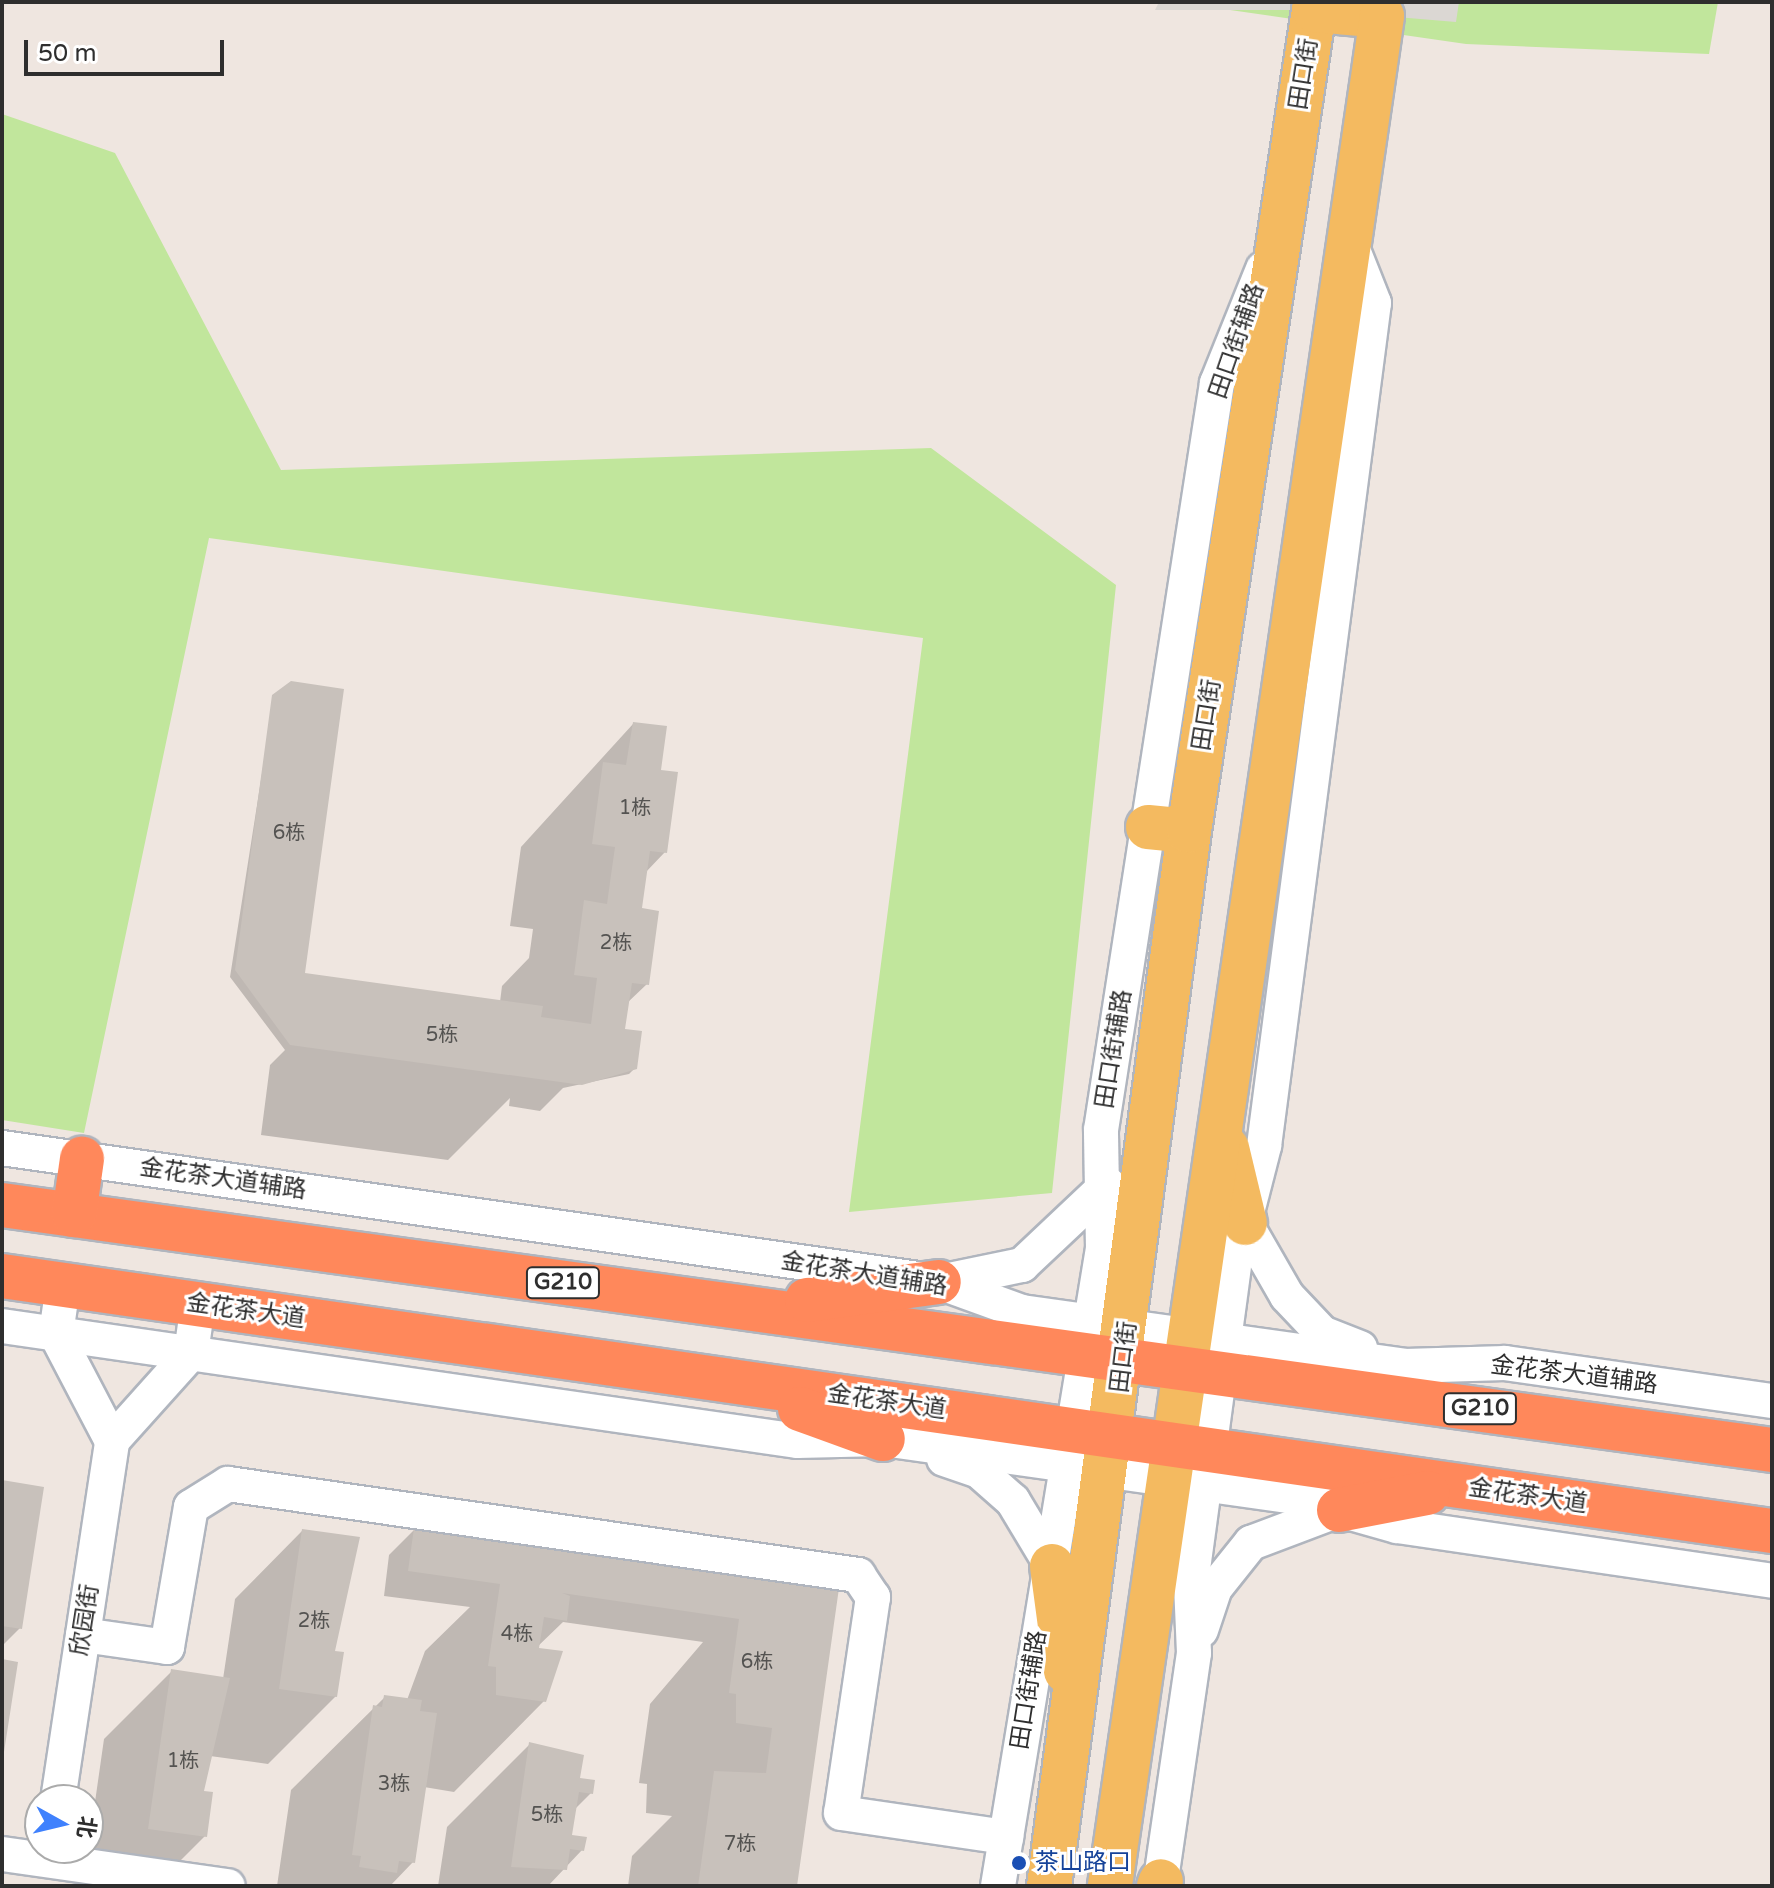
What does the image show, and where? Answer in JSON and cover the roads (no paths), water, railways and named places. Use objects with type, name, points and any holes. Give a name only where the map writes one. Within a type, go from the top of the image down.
[{"type":"highway","points":[[74,1215],[82,1159]]},
{"type":"highway","name":"G210","points":[[2,1205],[747,1307],[1108,1341],[1206,1354],[1772,1450]]},
{"type":"highway","name":"金花茶大道","points":[[2,1276],[715,1378],[1092,1450],[1190,1464],[1461,1486],[1772,1531]]},
{"type":"highway","points":[[747,1307],[939,1282]]},
{"type":"highway","points":[[715,1378],[883,1439]]},
{"type":"highway","points":[[1339,1510],[1461,1486]]},
{"type":"main road","name":"田口街","points":[[1049,1886],[1073,1725],[1092,1450],[1108,1341],[1154,1099],[1169,829],[1281,222],[1314,10],[1382,16],[1349,239],[1327,515],[1222,1105],[1206,1354],[1190,1464],[1110,1886]]},
{"type":"main road","points":[[1222,1105],[1245,1223]]},
{"type":"main road","points":[[1052,1566],[1073,1725]]},
{"type":"street","points":[[1206,1354],[1264,1146],[1327,515]]},
{"type":"street","name":"田口街辅路","points":[[1108,1341],[1101,1130],[1169,829]]},
{"type":"street","points":[[939,1282],[1022,1265],[1102,1196],[1154,1099]]},
{"type":"street","name":"金花茶大道辅路","points":[[2,1148],[939,1282],[1108,1341]]},
{"type":"street","points":[[1245,1223],[1287,1296],[1322,1333],[1405,1366]]},
{"type":"street","points":[[63,1285],[56,1334],[112,1441],[191,1353],[198,1304]]},
{"type":"street","points":[[2,1326],[797,1441],[883,1439],[1092,1450]]},
{"type":"street","name":"金花茶大道辅路","points":[[1206,1354],[1405,1366],[1505,1363],[1772,1401]]},
{"type":"street","points":[[883,1439],[979,1471],[1013,1501],[1052,1566]]},
{"type":"street","name":"欣园街","points":[[60,1784],[112,1441]]},
{"type":"street","name":"田口街辅路","points":[[998,1886],[1052,1566],[1092,1450]]},
{"type":"street","points":[[1194,1653],[1190,1464],[1397,1526],[1772,1581]]},
{"type":"street","points":[[83,1635],[167,1647],[191,1507],[228,1484],[858,1575],[873,1597],[841,1813],[1006,1837]]},
{"type":"street","points":[[1160,1884],[1194,1653],[1215,1588],[1251,1543],[1339,1510]]},
{"type":"street","points":[[2,1854],[108,1878],[228,1886]]},
{"type":"place","name":"茶山路口","points":[[1019,1863]]}]
